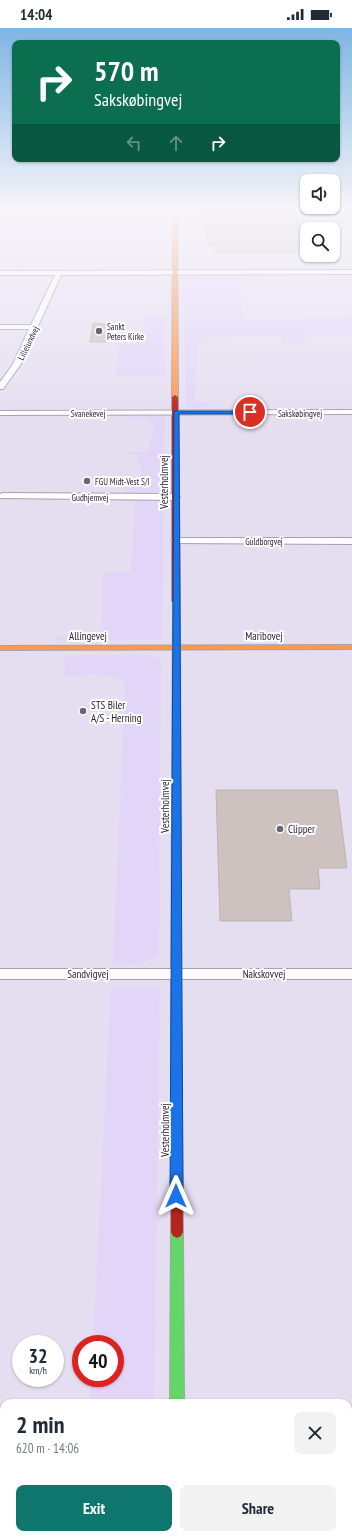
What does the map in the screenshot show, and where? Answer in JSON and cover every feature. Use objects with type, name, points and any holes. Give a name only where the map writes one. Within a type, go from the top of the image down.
[{"type":"street","name":"Lillelundvej","points":[[0,387],[17,364],[56,280]]},
{"type":"street","name":"Vesterholmvej","points":[[175,280],[177,648],[177,1399]]},
{"type":"street","points":[[0,327],[35,327]]},
{"type":"street","name":"Svanekevej","points":[[0,412],[176,413]]},
{"type":"street","name":"Sakskøbingvej","points":[[176,413],[352,412]]},
{"type":"street","name":"Gudhjemvej","points":[[3,496],[176,497]]},
{"type":"street","name":"Guldborgvej","points":[[176,541],[352,541]]},
{"type":"street","name":"Maribovej","points":[[177,648],[352,647]]},
{"type":"street","name":"Allingevej","points":[[0,648],[177,648]]},
{"type":"street","name":"Sandvigvej","points":[[0,974],[176,974]]},
{"type":"street","name":"Nakskovvej","points":[[176,974],[352,974]]},
{"type":"shaded area","points":[[0,280],[352,280],[352,1399],[0,1399]]},
{"type":"shaded area","points":[[183,280],[239,280],[243,319],[352,318],[352,335],[306,334],[305,345],[282,345],[281,336],[211,337],[207,341],[198,343],[195,402],[208,402],[207,408],[186,408]]},
{"type":"shaded area","points":[[144,316],[165,316],[165,376],[116,376],[118,345],[142,345]]},
{"type":"shaded area","points":[[165,416],[162,492],[126,492],[126,484],[140,484],[141,464],[138,463],[138,455],[127,454],[128,452],[149,452],[150,438],[153,438],[153,423],[150,423],[150,418],[121,419],[121,417]]},
{"type":"shaded area","points":[[135,501],[164,502],[162,640],[54,640],[55,636],[101,636],[103,572],[131,572]]},
{"type":"shaded area","points":[[65,655],[152,655],[161,660],[159,955],[143,963],[113,965],[125,684],[120,680],[105,675],[64,676]]},
{"type":"shaded area","points":[[111,987],[160,987],[154,1399],[90,1399],[91,1387],[124,1387],[124,1335],[93,1335]]},
{"type":"building","points":[[93,323],[108,324],[106,342],[90,342]]},
{"type":"building","name":"Clipper","points":[[216,790],[337,790],[347,868],[318,868],[320,889],[289,889],[292,921],[220,921]]},
{"type":"traffic: fast","points":[[176,601],[176,997]]},
{"type":"traffic: fast","points":[[177,1232],[177,1399]]},
{"type":"traffic: slow","points":[[175,280],[175,397]]},
{"type":"traffic: slow","points":[[0,648],[352,647]]},
{"type":"traffic: jam","points":[[175,397],[176,601]]},
{"type":"traffic: jam","points":[[176,997],[177,1232]]},
{"type":"place","name":"Sankt Peters Kirke","points":[[99,331]]},
{"type":"place","name":"FGU Midt-Vest S/I","points":[[87,481]]},
{"type":"place","name":"STS Biler A/S - Herning","points":[[83,711]]},
{"type":"place","name":"Clipper","points":[[280,829]]},
{"type":"route","points":[[176,1196],[176,413],[250,412]]}]
